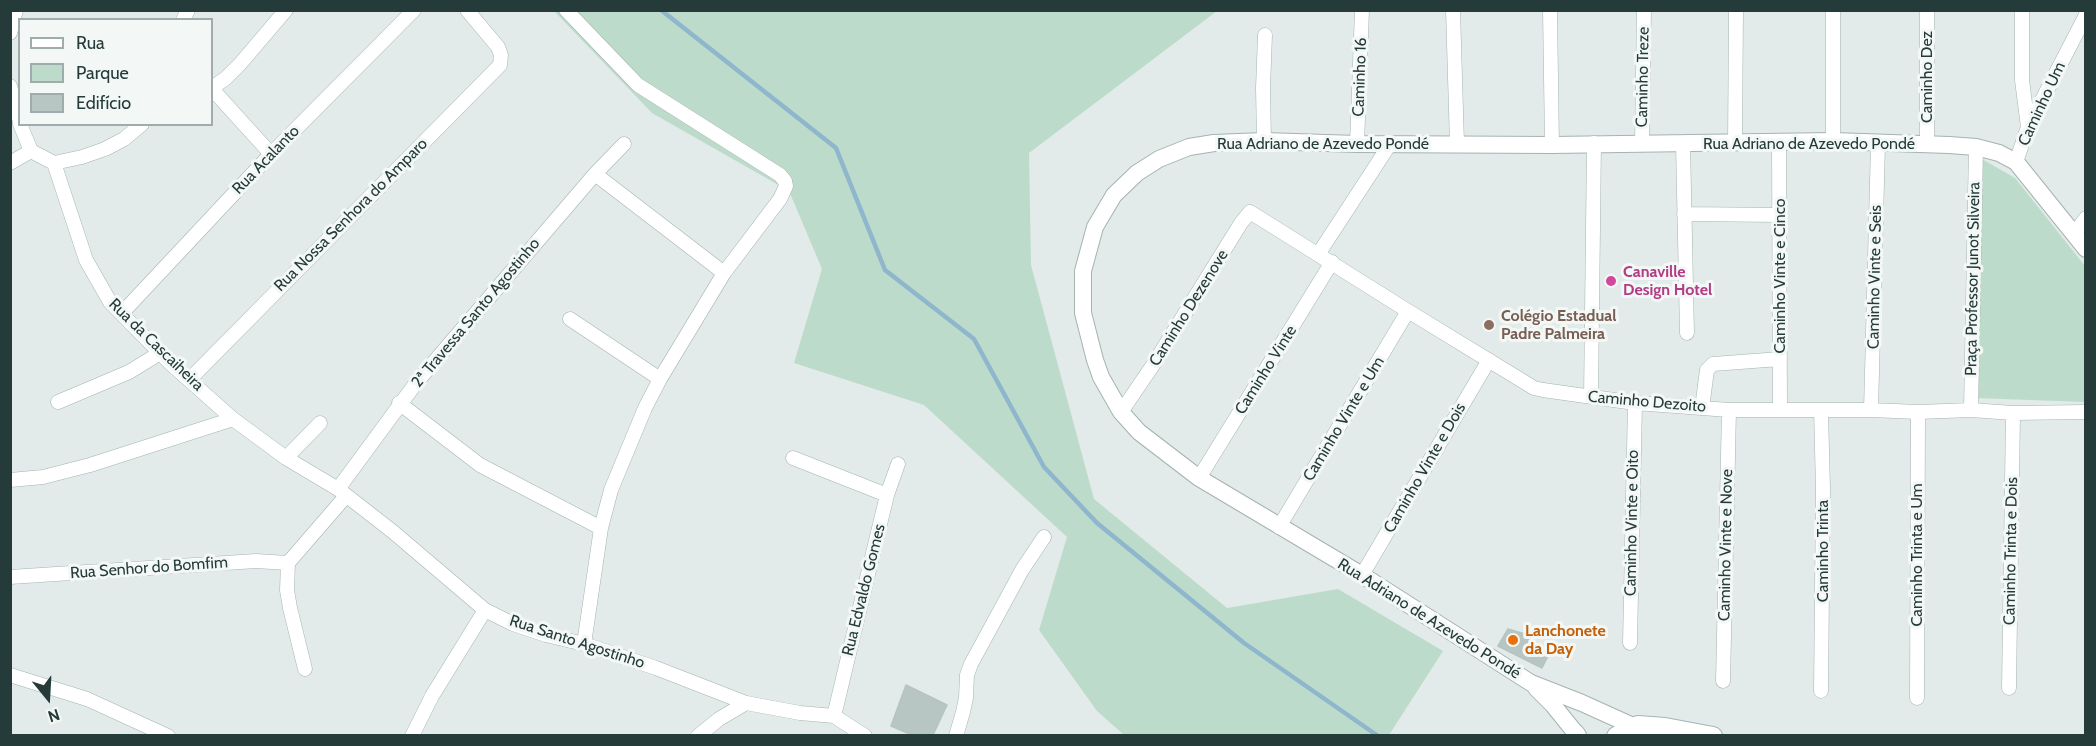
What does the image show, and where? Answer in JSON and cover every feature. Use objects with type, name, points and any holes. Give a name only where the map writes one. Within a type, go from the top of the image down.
[{"type":"main road","points":[[1624,731],[1638,725],[1713,735]]},
{"type":"street","points":[[10,33],[16,10]]},
{"type":"street","points":[[213,88],[240,64],[286,10]]},
{"type":"street","name":"Rua Acalanto","points":[[122,313],[271,154],[414,10]]},
{"type":"street","name":"Rua Nossa Senhora do Amparo","points":[[190,380],[495,71],[501,62],[498,47],[467,10]]},
{"type":"street","points":[[566,10],[638,86],[780,176],[786,186],[780,199],[724,273],[645,408],[611,490],[601,528],[584,644]]},
{"type":"street","name":"Caminho 16","points":[[1357,144],[1362,10]]},
{"type":"street","points":[[1454,10],[1457,144]]},
{"type":"street","points":[[1550,10],[1552,145]]},
{"type":"street","name":"Caminho Treze","points":[[1642,143],[1644,10]]},
{"type":"street","points":[[1735,143],[1736,10]]},
{"type":"street","points":[[1833,10],[1833,141]]},
{"type":"street","name":"Caminho Dez","points":[[1926,10],[1926,144]]},
{"type":"street","points":[[2022,10],[2022,80],[2028,127]]},
{"type":"street","name":"Caminho Um","points":[[2016,162],[2028,127],[2085,15]]},
{"type":"street","points":[[1264,141],[1265,35]]},
{"type":"street","points":[[10,86],[18,116]]},
{"type":"street","points":[[213,90],[271,154]]},
{"type":"street","points":[[21,126],[31,151],[54,163],[105,149],[124,139],[140,126]]},
{"type":"street","name":"Rua Adriano de Azevedo Pondé","points":[[1649,735],[1644,731],[1624,731],[1582,702],[1531,683],[1362,575],[1199,478],[1139,432],[1121,412],[1101,377],[1083,313],[1083,271],[1095,227],[1114,195],[1137,173],[1158,159],[1189,147],[1214,143],[1264,141],[1552,145],[1833,141],[1976,147],[2000,153],[2016,162]]},
{"type":"street","points":[[1591,397],[1594,143]]},
{"type":"street","name":"Caminho Vinte e Cinco","points":[[1779,143],[1780,410]]},
{"type":"street","name":"2ª Travessa Santo Agostinho","points":[[342,492],[399,403],[595,174],[624,144]]},
{"type":"street","points":[[1319,254],[1390,144]]},
{"type":"street","points":[[1683,144],[1687,333]]},
{"type":"street","name":"Caminho Vinte e Seis","points":[[1871,410],[1878,144]]},
{"type":"street","name":"Praça Professor Junot Silveira","points":[[1971,410],[1976,147]]},
{"type":"street","points":[[10,164],[31,151]]},
{"type":"street","points":[[2016,162],[2085,249]]},
{"type":"street","name":"Rua da Cascaiheira","points":[[54,163],[86,261],[110,302],[160,354],[233,419],[286,458],[342,492]]},
{"type":"street","points":[[595,174],[724,273]]},
{"type":"street","name":"Caminho Dezenove","points":[[1121,412],[1153,365],[1247,213],[1258,216]]},
{"type":"street","points":[[1684,214],[1780,215]]},
{"type":"street","name":"Caminho Dezoito","points":[[1258,216],[1534,388],[1557,394],[1729,410],[2085,412]]},
{"type":"street","points":[[2074,234],[2085,218]]},
{"type":"street","name":"Caminho Vinte","points":[[1199,478],[1332,262]]},
{"type":"street","name":"Caminho Vinte e Um","points":[[1279,527],[1408,311]]},
{"type":"street","points":[[570,318],[660,379]]},
{"type":"street","points":[[58,402],[129,372],[160,354]]},
{"type":"street","points":[[1702,408],[1707,370],[1713,364],[1780,359]]},
{"type":"street","name":"Caminho Vinte e Dois","points":[[1362,575],[1489,360]]},
{"type":"street","points":[[399,403],[480,465],[601,528]]},
{"type":"street","name":"Caminho Vinte e Oito","points":[[1630,643],[1635,403]]},
{"type":"street","name":"Caminho Vinte e Nove","points":[[1723,681],[1729,410]]},
{"type":"street","name":"Caminho Trinta","points":[[1821,411],[1823,520],[1821,691]]},
{"type":"street","name":"Caminho Trinta e Um","points":[[1917,698],[1918,412]]},
{"type":"street","name":"Caminho Trinta e Dois","points":[[2009,688],[2013,413]]},
{"type":"street","points":[[10,480],[43,477],[90,465],[233,419]]},
{"type":"street","points":[[286,458],[320,423]]},
{"type":"street","points":[[793,458],[887,495]]},
{"type":"street","name":"Rua Edvaldo Gomes","points":[[834,716],[887,495],[898,464]]},
{"type":"street","points":[[305,669],[287,590],[288,563],[342,492]]},
{"type":"street","name":"Rua Santo Agostinho","points":[[342,492],[486,610],[513,624],[656,668],[747,703],[800,713],[834,716]]},
{"type":"street","points":[[956,735],[971,664],[1016,579],[1044,537]]},
{"type":"street","name":"Rua Senhor do Bomfim","points":[[10,577],[256,561],[288,563]]},
{"type":"street","points":[[412,735],[432,696],[486,610]]},
{"type":"street","points":[[10,675],[87,699],[168,735]]},
{"type":"street","name":"Rua Adriano de Azevedo Pondé","points":[[1531,683],[1553,705],[1577,735]]},
{"type":"street","points":[[698,735],[719,719],[747,703]]},
{"type":"street","points":[[834,716],[865,735]]},
{"type":"green space","points":[[554,11],[1217,11],[1029,153],[1031,265],[1094,499],[1227,608],[1338,589],[1443,651],[1389,735],[1124,735],[1097,711],[1039,630],[1067,537],[924,405],[794,363],[822,269],[789,191],[652,113]]},
{"type":"green space","points":[[1982,159],[2015,178],[2085,266],[2086,402],[1975,398]]},
{"type":"building","points":[[1508,629],[1535,637],[1532,646],[1549,654],[1542,668],[1498,646]]},
{"type":"building","points":[[906,685],[947,705],[933,735],[912,735],[891,726]]},
{"type":"waterway","points":[[661,10],[836,148],[885,270],[974,339],[1044,467],[1097,523],[1244,643],[1378,736]]},
{"type":"place","name":"Canaville Design Hotel","points":[[1611,281]]},
{"type":"place","name":"Colégio Estadual Padre Palmeira","points":[[1489,325]]},
{"type":"place","name":"Lanchonete da Day","points":[[1513,640]]}]
